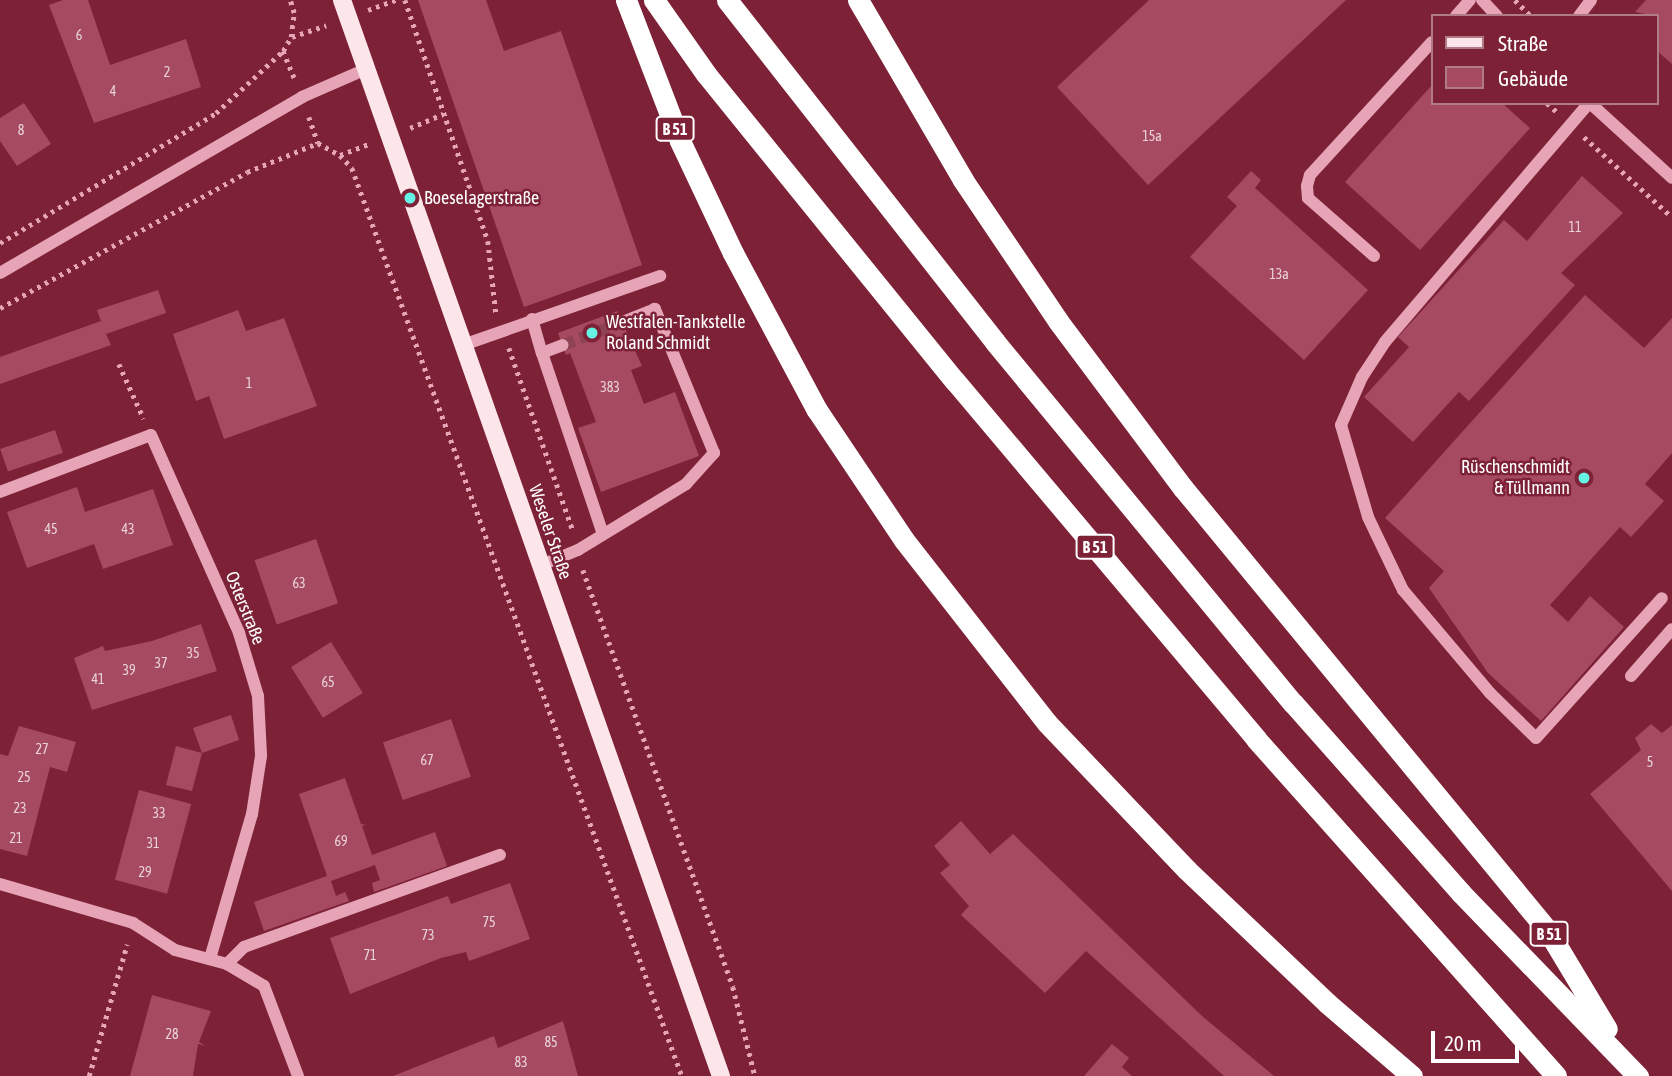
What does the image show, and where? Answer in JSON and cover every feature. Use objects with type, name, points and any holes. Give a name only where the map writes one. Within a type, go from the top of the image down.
[{"type":"highway","name":"B 51","points":[[626,0],[680,141],[733,253],[817,410],[904,540],[1047,723],[1187,870],[1327,1003],[1412,1076]]},
{"type":"highway","name":"B 51","points":[[654,0],[706,74],[1229,707],[1556,1076]]},
{"type":"highway","name":"B 51","points":[[727,0],[995,342],[1293,703],[1461,893],[1632,1069]]},
{"type":"highway","name":"B 51","points":[[859,0],[963,180],[1058,321],[1183,488],[1548,931],[1632,1069]]},
{"type":"main road","name":"Weseler Straße","points":[[342,0],[539,566],[721,1076]]},
{"type":"street","points":[[1458,14],[1470,0]]},
{"type":"street","points":[[1482,0],[1495,14]]},
{"type":"street","points":[[1374,256],[1308,198],[1310,175],[1430,44]]},
{"type":"street","points":[[0,273],[302,97],[366,69]]},
{"type":"street","points":[[1588,105],[1385,342],[1362,377],[1340,425],[1368,517],[1403,590],[1490,693],[1536,738],[1662,598]]},
{"type":"street","points":[[1592,105],[1672,178]]},
{"type":"street","points":[[463,345],[660,276]]},
{"type":"street","points":[[539,566],[578,550],[686,484],[714,453],[655,309],[621,323]]},
{"type":"street","points":[[532,319],[603,534]]},
{"type":"street","points":[[542,353],[563,345]]},
{"type":"street","points":[[0,492],[151,435]]},
{"type":"street","name":"Osterstraße","points":[[151,435],[239,634],[258,696],[261,756],[252,814],[210,959]]},
{"type":"street","points":[[1631,676],[1672,629]]},
{"type":"street","points":[[227,964],[244,947],[500,855]]},
{"type":"street","points":[[0,884],[133,923],[175,950],[227,964],[264,986],[298,1076]]},
{"type":"path","points":[[0,243],[216,113],[283,51],[291,37],[294,13],[290,0]]},
{"type":"path","points":[[405,0],[488,241],[494,307],[733,987],[755,1076]]},
{"type":"path","points":[[1515,0],[1529,14]]},
{"type":"path","points":[[283,51],[317,143],[340,155],[352,168],[681,1076]]},
{"type":"path","points":[[1549,105],[1672,217]]},
{"type":"path","points":[[408,129],[443,114]]},
{"type":"path","points":[[0,308],[247,172],[317,143]]},
{"type":"path","points":[[340,155],[371,143]]},
{"type":"path","points":[[119,364],[151,435]]},
{"type":"path","points":[[89,1076],[133,923]]},
{"type":"building","points":[[63,0],[88,0],[110,65],[186,39],[201,87],[94,123],[49,5]]},
{"type":"building","points":[[418,0],[486,0],[504,51],[561,31],[642,265],[524,307]]},
{"type":"building","points":[[1149,0],[1346,0],[1148,185],[1057,87]]},
{"type":"building","points":[[1646,0],[1672,0],[1672,64],[1658,52],[1658,14],[1635,12]]},
{"type":"building","points":[[1430,87],[1430,105],[1504,105],[1530,128],[1420,250],[1345,182]]},
{"type":"building","points":[[24,103],[51,144],[17,166],[0,141],[0,118]]},
{"type":"building","points":[[1251,171],[1261,180],[1255,188],[1368,290],[1304,360],[1190,257],[1237,206],[1227,197]]},
{"type":"building","points":[[1582,176],[1623,213],[1561,273],[1575,285],[1469,401],[1459,392],[1413,442],[1364,397],[1409,347],[1398,337],[1504,220],[1527,241]]},
{"type":"building","points":[[158,290],[166,313],[106,334],[111,345],[0,384],[0,357],[101,321],[97,310]]},
{"type":"building","points":[[1585,295],[1644,348],[1672,318],[1672,453],[1645,484],[1664,501],[1631,537],[1620,527],[1550,605],[1568,622],[1590,596],[1624,627],[1541,721],[1488,673],[1429,588],[1444,571],[1385,518]]},
{"type":"building","points":[[238,310],[246,331],[284,318],[317,406],[224,439],[209,396],[196,401],[173,334]]},
{"type":"building","points":[[617,311],[642,366],[631,370],[644,404],[675,392],[699,456],[601,492],[578,428],[596,422],[570,353],[566,355],[558,333]]},
{"type":"building","points":[[55,430],[63,453],[8,472],[0,449]]},
{"type":"building","points":[[77,487],[85,512],[153,489],[173,545],[103,569],[94,544],[27,568],[7,512]]},
{"type":"building","points":[[316,539],[338,603],[277,624],[255,560]]},
{"type":"building","points":[[201,624],[217,671],[92,710],[74,658],[103,646],[105,651],[152,641]]},
{"type":"building","points":[[331,642],[363,693],[323,718],[291,667]]},
{"type":"building","points":[[231,715],[239,740],[202,753],[193,728]]},
{"type":"building","points":[[451,719],[471,777],[403,800],[383,742]]},
{"type":"building","points":[[1651,724],[1662,733],[1672,725],[1672,891],[1590,794],[1641,750],[1635,738]]},
{"type":"building","points":[[19,726],[76,742],[67,772],[50,767],[27,856],[0,849],[0,754],[8,756]]},
{"type":"building","points":[[176,746],[202,753],[192,791],[166,785]]},
{"type":"building","points":[[345,778],[361,824],[366,825],[362,826],[372,855],[435,832],[447,866],[374,892],[372,883],[380,880],[375,865],[331,881],[336,896],[345,892],[349,901],[264,931],[254,902],[327,876],[299,794]]},
{"type":"building","points":[[139,790],[191,804],[167,894],[115,880]]},
{"type":"building","points":[[961,821],[990,854],[1013,834],[1202,1016],[1274,1076],[1224,1076],[1086,951],[1045,993],[961,915],[969,906],[940,873],[950,865],[934,846]]},
{"type":"building","points":[[510,883],[530,939],[469,961],[466,952],[441,958],[350,994],[330,938],[448,896],[451,904]]},
{"type":"building","points":[[152,995],[211,1011],[199,1042],[205,1046],[198,1044],[193,1076],[130,1076]]},
{"type":"building","points":[[563,1021],[578,1076],[393,1076],[494,1036],[498,1048]]},
{"type":"building","points":[[1112,1044],[1129,1058],[1122,1067],[1132,1076],[1084,1076]]},
{"type":"tunnel","points":[[563,345],[621,323]]},
{"type":"place","name":"Boeselagerstraße","points":[[410,198]]},
{"type":"place","name":"Westfalen-Tankstelle Roland Schmidt","points":[[592,333]]},
{"type":"place","name":"Rüschenschmidt & Tüllmann","points":[[1584,478]]}]
